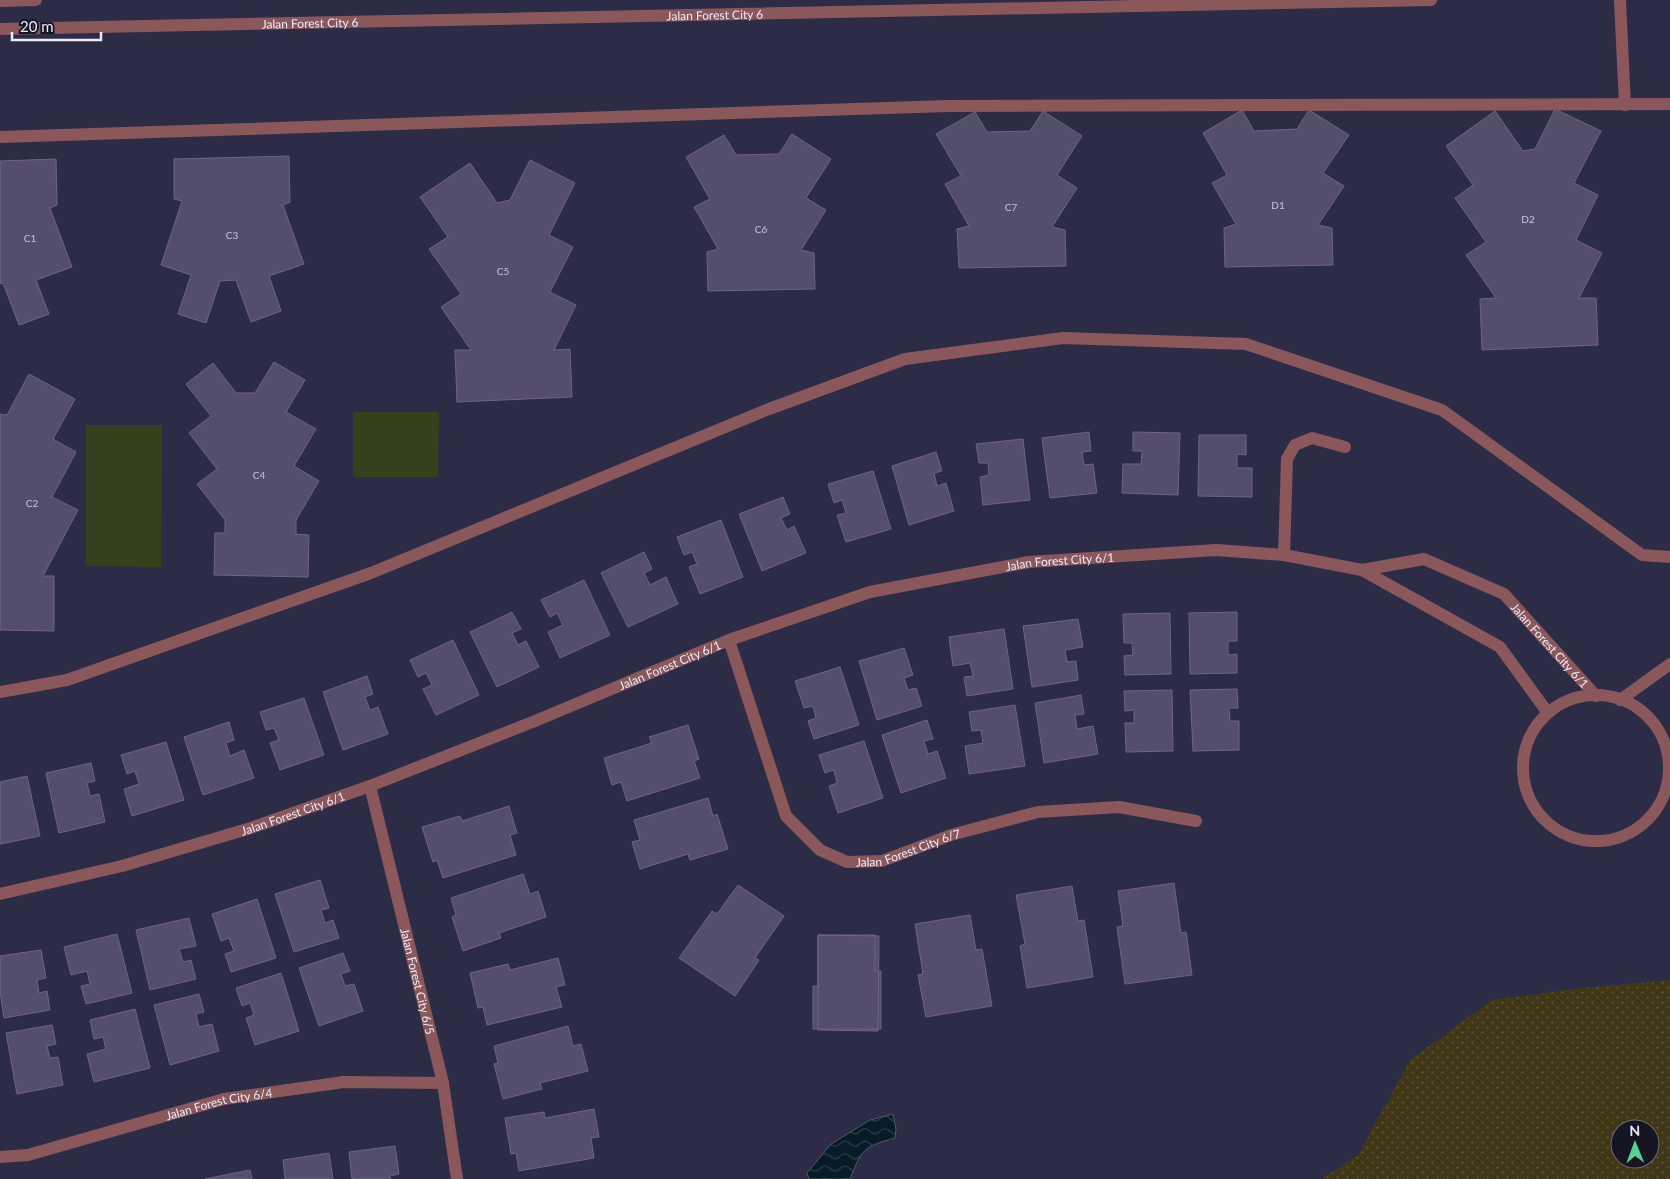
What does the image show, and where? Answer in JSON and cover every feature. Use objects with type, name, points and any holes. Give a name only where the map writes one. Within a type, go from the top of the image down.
[{"type":"street","points":[[0,1],[36,0]]},
{"type":"street","name":"Jalan Forest City 6","points":[[0,29],[1430,0]]},
{"type":"street","points":[[1620,0],[1625,105]]},
{"type":"street","points":[[0,136],[948,106],[1670,104]]},
{"type":"street","points":[[0,692],[67,680],[371,573],[769,409],[905,359],[1063,338],[1246,344],[1442,410],[1642,555],[1670,557]]},
{"type":"street","points":[[1284,555],[1287,459],[1295,445],[1312,438],[1345,447]]},
{"type":"street","name":"Jalan Forest City 6/1","points":[[0,894],[131,864],[251,828],[370,786],[730,640],[870,592],[1029,562],[1216,550],[1284,555],[1362,570],[1500,647],[1548,713]]},
{"type":"street","name":"Jalan Forest City 6/1","points":[[1362,570],[1424,559],[1504,594],[1596,696]]},
{"type":"street","name":"Jalan Forest City 6/7","points":[[730,640],[786,816],[820,850],[847,862],[882,862],[951,835],[1038,812],[1120,808],[1196,821]]},
{"type":"street","points":[[1620,700],[1670,664]]},
{"type":"street","points":[[1596,696],[1620,700],[1641,711],[1658,728],[1668,748],[1669,772],[1665,794],[1654,813],[1638,828],[1618,838],[1596,841],[1574,838],[1554,828],[1538,813],[1527,794],[1523,772],[1525,750],[1534,730],[1548,713],[1579,697],[1596,696]]},
{"type":"street","name":"Jalan Forest City 6/5","points":[[370,786],[443,1083],[456,1179]]},
{"type":"street","name":"Jalan Forest City 6/4","points":[[0,1157],[28,1155],[224,1099],[344,1082],[443,1083]]},
{"type":"sand","points":[[1670,980],[1670,1179],[1322,1179],[1359,1154],[1410,1060],[1492,1000],[1573,989]]},
{"type":"green space","points":[[353,412],[439,412],[438,477],[353,477]]},
{"type":"green space","points":[[86,425],[162,425],[161,567],[86,566]]},
{"type":"water","points":[[893,1114],[896,1129],[895,1138],[876,1144],[865,1151],[861,1155],[850,1179],[809,1179],[807,1173],[831,1144],[870,1120]]},
{"type":"building","points":[[1555,109],[1601,131],[1574,183],[1598,195],[1576,240],[1602,253],[1579,298],[1596,298],[1598,345],[1482,350],[1480,299],[1496,298],[1466,255],[1486,242],[1455,198],[1473,185],[1446,146],[1495,111],[1523,151],[1535,149]]},
{"type":"building","points":[[1242,110],[1254,131],[1297,129],[1309,110],[1349,135],[1323,173],[1344,186],[1318,225],[1332,228],[1333,265],[1225,267],[1224,228],[1236,224],[1212,183],[1227,175],[1203,133]]},
{"type":"building","points":[[1043,111],[1082,136],[1057,175],[1077,188],[1052,227],[1065,230],[1066,266],[959,268],[957,229],[969,226],[945,184],[961,176],[936,134],[975,112],[987,132],[1030,131]]},
{"type":"building","points":[[792,134],[831,159],[806,198],[826,210],[801,250],[814,253],[815,289],[708,291],[707,252],[718,249],[694,207],[710,199],[686,157],[724,135],[736,155],[779,154]]},
{"type":"building","points":[[289,156],[290,202],[283,205],[304,264],[269,276],[281,311],[251,322],[236,280],[220,281],[206,323],[178,314],[191,275],[161,265],[182,201],[174,199],[174,159]]},
{"type":"building","points":[[56,159],[57,205],[50,208],[72,267],[36,280],[49,314],[19,325],[3,283],[0,284],[0,161]]},
{"type":"building","points":[[530,160],[575,183],[549,235],[573,247],[550,292],[576,305],[554,350],[570,349],[572,397],[457,402],[455,350],[471,350],[441,307],[461,294],[429,249],[448,237],[420,197],[470,163],[497,203],[510,200]]},
{"type":"building","points":[[274,362],[305,380],[286,412],[316,429],[294,466],[319,481],[296,520],[296,534],[309,535],[308,577],[214,575],[215,533],[225,533],[225,520],[197,484],[217,469],[189,433],[211,416],[186,384],[213,363],[236,393],[255,393]]},
{"type":"building","points":[[29,374],[75,399],[53,439],[76,452],[52,497],[78,510],[43,576],[54,576],[54,631],[0,630],[0,414],[7,415]]},
{"type":"building","points":[[1089,432],[1091,451],[1082,452],[1084,465],[1093,464],[1097,493],[1050,498],[1042,438]]},
{"type":"building","points":[[1133,432],[1180,433],[1178,495],[1122,493],[1123,464],[1141,464],[1142,451],[1133,451]]},
{"type":"building","points":[[1199,435],[1246,435],[1246,455],[1237,454],[1237,468],[1252,468],[1252,497],[1198,496]]},
{"type":"building","points":[[1023,439],[1030,500],[983,505],[980,477],[989,475],[988,463],[979,463],[976,444]]},
{"type":"building","points":[[936,452],[942,471],[934,473],[937,486],[946,483],[954,511],[909,525],[892,466]]},
{"type":"building","points":[[873,471],[891,529],[846,542],[837,515],[846,513],[842,500],[834,503],[828,484]]},
{"type":"building","points":[[783,497],[790,514],[781,518],[787,530],[794,526],[806,553],[762,571],[739,514]]},
{"type":"building","points":[[721,520],[743,577],[700,594],[689,567],[697,564],[692,552],[684,555],[677,537]]},
{"type":"building","points":[[644,552],[652,569],[644,573],[650,585],[666,577],[678,604],[628,627],[601,573]]},
{"type":"building","points":[[584,580],[610,635],[560,658],[548,632],[563,625],[557,613],[550,617],[541,600]]},
{"type":"building","points":[[512,612],[521,629],[512,633],[518,645],[526,641],[539,667],[497,687],[470,632]]},
{"type":"building","points":[[1237,612],[1237,641],[1228,641],[1228,655],[1237,654],[1237,673],[1190,674],[1189,613]]},
{"type":"building","points":[[1170,613],[1171,674],[1125,675],[1124,656],[1133,655],[1132,643],[1124,643],[1123,614]]},
{"type":"building","points":[[1078,619],[1083,647],[1065,650],[1067,662],[1076,661],[1078,680],[1032,687],[1023,626]]},
{"type":"building","points":[[1004,629],[1013,689],[967,696],[964,677],[973,676],[970,663],[953,666],[949,637]]},
{"type":"building","points":[[453,640],[479,695],[436,715],[423,689],[432,685],[426,673],[418,677],[410,660]]},
{"type":"building","points":[[904,648],[913,675],[904,678],[908,690],[916,688],[922,706],[877,720],[859,661]]},
{"type":"building","points":[[840,667],[859,725],[814,739],[808,721],[816,718],[813,706],[804,708],[795,681]]},
{"type":"building","points":[[367,676],[373,694],[365,697],[370,710],[378,707],[388,734],[343,750],[323,692]]},
{"type":"building","points":[[1237,689],[1238,708],[1229,708],[1230,721],[1239,721],[1239,750],[1193,751],[1190,690]]},
{"type":"building","points":[[1172,690],[1173,751],[1126,752],[1125,723],[1134,723],[1134,710],[1125,711],[1124,691]]},
{"type":"building","points":[[1081,695],[1084,714],[1075,715],[1077,729],[1093,726],[1098,754],[1044,763],[1035,703]]},
{"type":"building","points":[[304,698],[324,755],[280,770],[270,743],[279,740],[274,728],[266,730],[260,712]]},
{"type":"building","points":[[1015,705],[1025,766],[969,774],[965,746],[983,743],[981,730],[972,731],[969,712]]},
{"type":"building","points":[[927,720],[933,739],[924,741],[928,754],[937,751],[946,778],[901,793],[882,735]]},
{"type":"building","points":[[229,722],[234,740],[226,743],[230,756],[244,750],[254,778],[203,795],[184,737]]},
{"type":"building","points":[[688,725],[699,759],[694,761],[700,778],[627,801],[621,782],[612,785],[604,758],[652,743],[649,737]]},
{"type":"building","points":[[864,741],[883,798],[838,813],[829,786],[837,783],[834,770],[825,773],[819,755]]},
{"type":"building","points":[[166,742],[184,800],[132,816],[124,789],[139,784],[135,771],[127,774],[121,755]]},
{"type":"building","points":[[91,763],[95,781],[87,783],[90,796],[99,794],[105,822],[59,833],[46,773]]},
{"type":"building","points":[[27,776],[40,836],[0,844],[0,782]]},
{"type":"building","points":[[708,798],[713,816],[717,814],[728,849],[690,860],[688,854],[640,869],[632,842],[640,840],[634,820]]},
{"type":"building","points":[[509,806],[517,833],[510,835],[516,855],[443,878],[437,860],[433,862],[422,827],[460,816],[462,821]]},
{"type":"building","points":[[523,874],[530,894],[538,891],[546,917],[499,933],[501,938],[463,951],[452,917],[456,915],[451,898]]},
{"type":"building","points":[[320,880],[329,908],[321,910],[325,923],[333,920],[339,938],[294,952],[275,894]]},
{"type":"building","points":[[1174,883],[1181,933],[1186,932],[1192,975],[1125,984],[1117,927],[1123,926],[1118,891]]},
{"type":"building","points":[[738,885],[784,916],[755,958],[759,960],[735,996],[679,958],[712,911],[717,914]]},
{"type":"building","points":[[1072,886],[1078,921],[1084,920],[1093,977],[1027,988],[1020,946],[1025,944],[1016,895]]},
{"type":"building","points":[[257,899],[276,958],[231,972],[225,954],[234,951],[229,938],[221,941],[212,914]]},
{"type":"building","points":[[970,915],[976,950],[982,949],[992,1006],[926,1017],[918,975],[923,974],[915,924]]},
{"type":"building","points":[[189,918],[196,946],[179,949],[183,962],[191,960],[196,979],[150,990],[136,930]]},
{"type":"building","points":[[117,934],[132,993],[86,1004],[81,986],[90,984],[87,971],[71,975],[64,947]]},
{"type":"building","points":[[818,935],[875,935],[875,971],[881,971],[881,1029],[813,1029],[813,986],[818,986]]},
{"type":"building","points":[[818,935],[879,936],[878,1031],[818,1030]]},
{"type":"building","points":[[41,950],[46,978],[37,980],[39,993],[47,991],[50,1010],[4,1018],[0,991],[0,956]]},
{"type":"building","points":[[343,953],[350,971],[341,974],[345,986],[354,984],[363,1011],[319,1026],[299,968]]},
{"type":"building","points":[[558,958],[565,985],[556,987],[562,1007],[487,1025],[483,1007],[478,1008],[470,973],[508,964],[510,970]]},
{"type":"building","points":[[281,973],[299,1031],[255,1045],[246,1018],[254,1015],[250,1003],[242,1006],[236,988]]},
{"type":"building","points":[[199,994],[204,1012],[196,1014],[199,1027],[212,1024],[219,1051],[170,1065],[154,1005]]},
{"type":"building","points":[[135,1009],[150,1068],[94,1082],[87,1054],[106,1049],[103,1037],[94,1039],[90,1020]]},
{"type":"building","points":[[52,1025],[56,1044],[47,1046],[50,1058],[58,1057],[63,1085],[17,1094],[6,1033]]},
{"type":"building","points":[[568,1026],[573,1046],[581,1044],[588,1071],[540,1083],[542,1089],[503,1099],[494,1064],[498,1063],[494,1046]]},
{"type":"building","points":[[594,1109],[599,1137],[591,1138],[594,1158],[519,1171],[516,1153],[511,1154],[505,1118],[544,1112],[545,1118]]},
{"type":"building","points":[[395,1146],[399,1174],[390,1176],[390,1179],[352,1179],[349,1152]]},
{"type":"building","points":[[329,1153],[333,1179],[285,1179],[283,1160]]},
{"type":"building","points":[[250,1170],[252,1179],[205,1179]]}]
